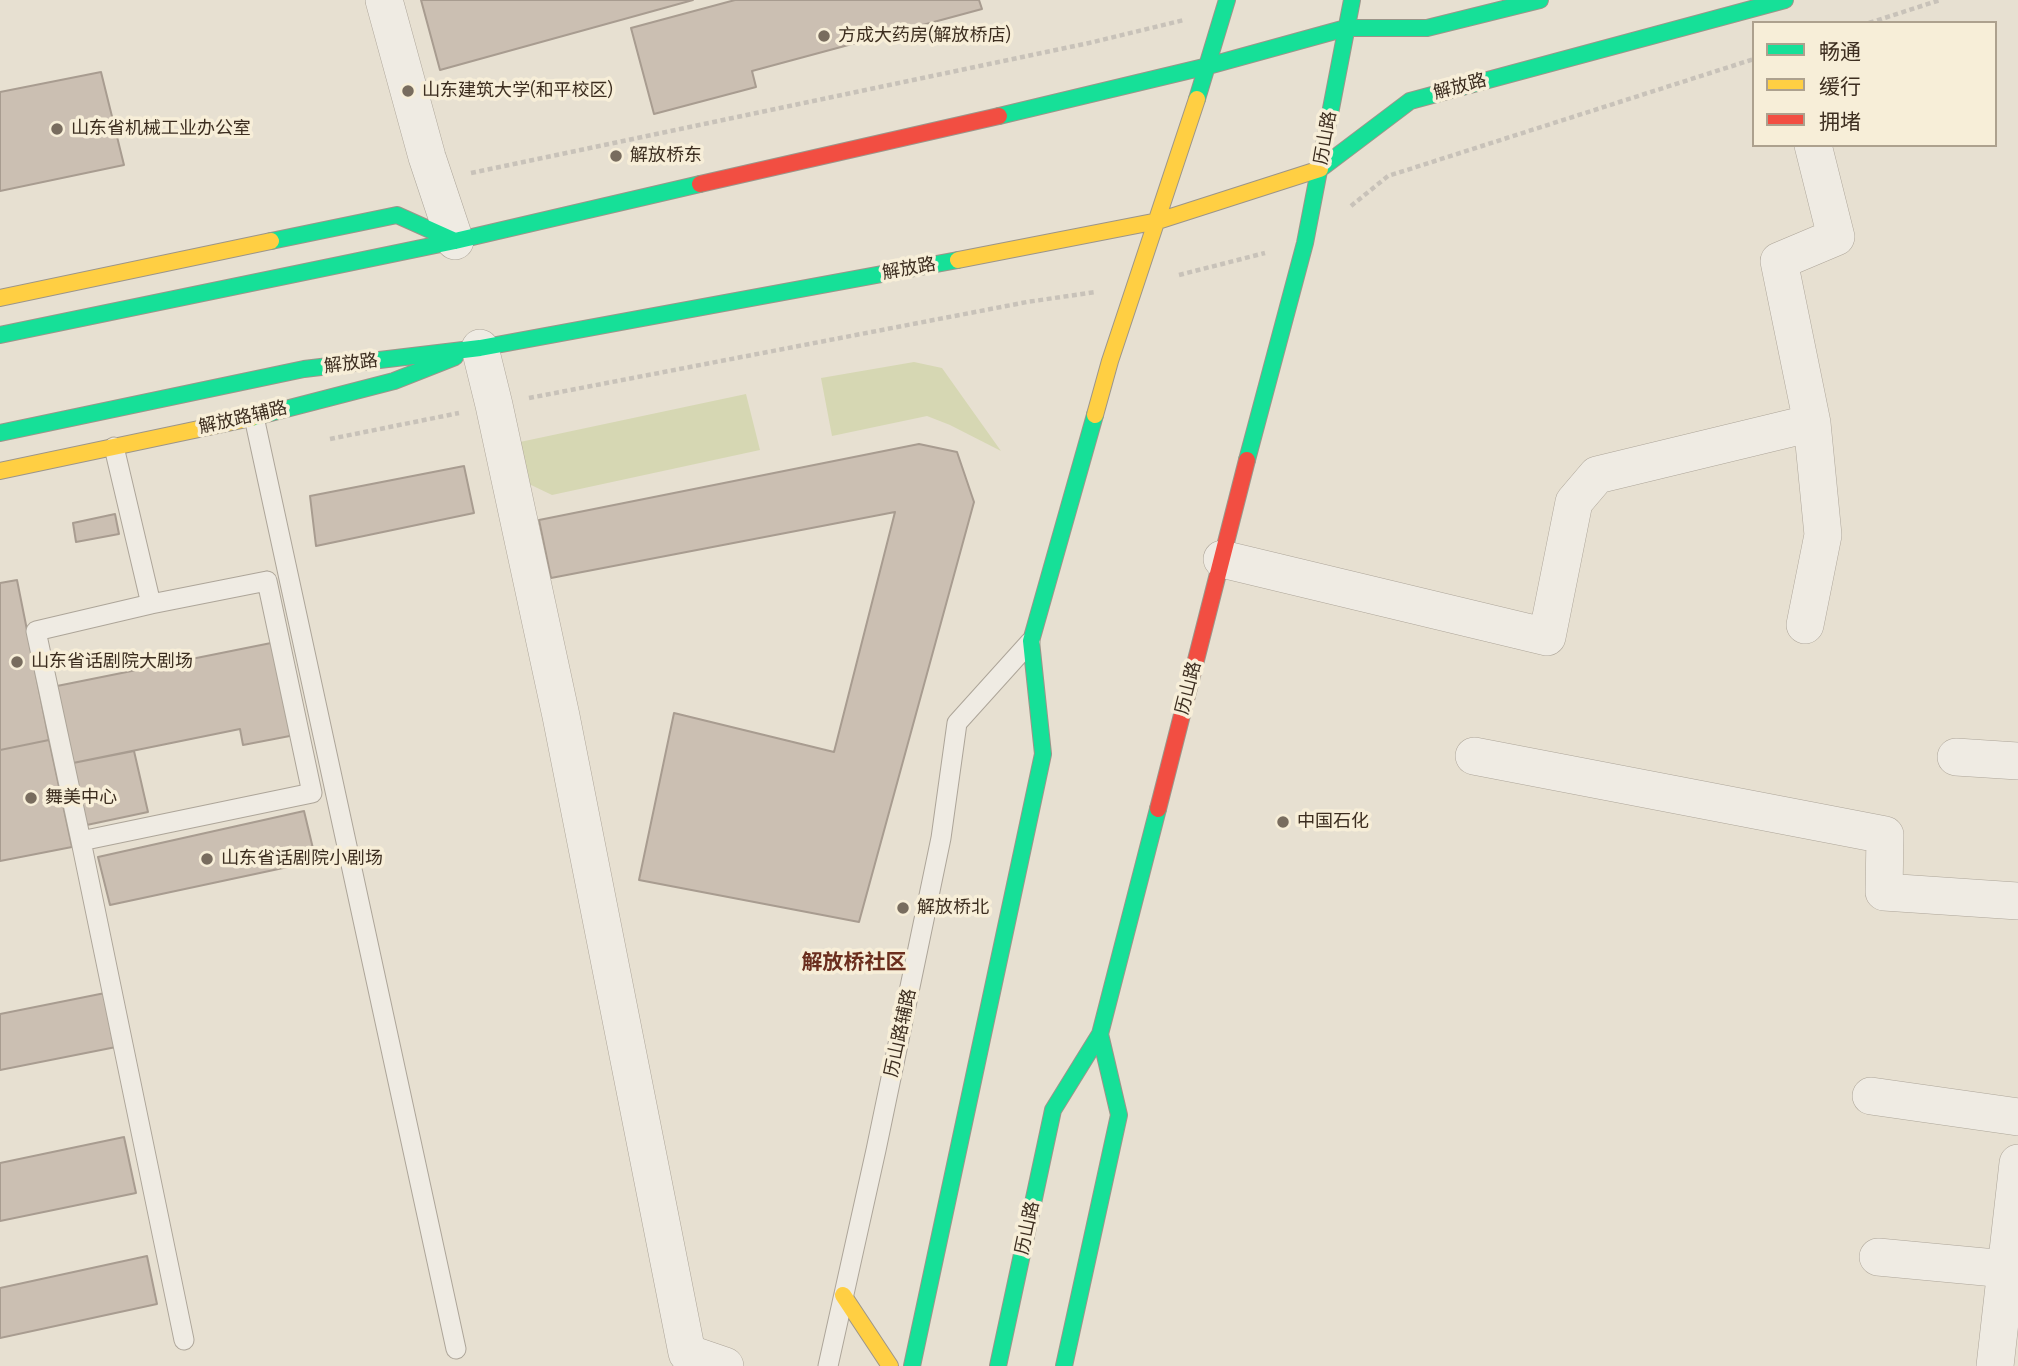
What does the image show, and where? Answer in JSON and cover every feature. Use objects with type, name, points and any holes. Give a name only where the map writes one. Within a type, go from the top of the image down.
[{"type":"main road","name":"历山路","points":[[999,1366],[1053,1110],[1100,1034],[1305,243],[1352,0]]},
{"type":"main road","points":[[0,335],[454,241],[1208,66],[1346,28],[1427,29],[1540,0]]},
{"type":"main road","points":[[912,1366],[1043,754],[1031,641],[1110,361],[1158,221],[1225,5]]},
{"type":"main road","name":"解放路","points":[[0,433],[304,369],[480,348],[1158,221],[1320,169],[1409,101],[1781,8]]},
{"type":"main road","points":[[0,299],[397,215],[454,241]]},
{"type":"main road","name":"解放路辅路","points":[[0,471],[254,417],[394,381],[480,348]]},
{"type":"main road","points":[[1064,1366],[1119,1115],[1100,1034]]},
{"type":"main road","points":[[843,1295],[890,1366]]},
{"type":"street","points":[[384,0],[454,241]]},
{"type":"street","points":[[1805,625],[1823,535],[1812,423],[1779,261],[1836,237],[1814,147]]},
{"type":"street","points":[[480,348],[564,729],[687,1353],[725,1366]]},
{"type":"street","points":[[1222,559],[1546,637],[1574,502],[1597,475],[1812,423]]},
{"type":"street","points":[[1474,756],[1885,835],[1884,892],[2018,901]]},
{"type":"street","points":[[1956,757],[2018,761]]},
{"type":"street","points":[[1871,1096],[2018,1117]]},
{"type":"street","points":[[1994,1366],[2018,1163]]},
{"type":"street","points":[[1878,1257],[2006,1269]]},
{"type":"lane","points":[[254,417],[456,1349]]},
{"type":"lane","points":[[114,447],[151,604]]},
{"type":"lane","points":[[81,841],[312,793],[267,581],[151,604],[36,632],[184,1340]]},
{"type":"lane","name":"历山路辅路","points":[[828,1366],[941,838],[957,723],[1031,641]]},
{"type":"path","points":[[1875,21],[1940,0]]},
{"type":"path","points":[[435,181],[1089,43],[1225,5]]},
{"type":"green space","points":[[914,362],[942,368],[1001,451],[927,416],[832,436],[821,378]]},
{"type":"green space","points":[[746,394],[760,450],[552,495],[529,484],[520,442]]},
{"type":"building","points":[[421,0],[693,0],[440,70]]},
{"type":"building","points":[[735,0],[979,0],[982,9],[752,71],[756,87],[654,114],[631,28]]},
{"type":"building","name":"山东省机械工业办公室","points":[[101,72],[124,165],[0,191],[0,92]]},
{"type":"building","points":[[919,444],[957,452],[974,502],[859,922],[639,880],[674,713],[834,752],[895,512],[551,578],[539,520]]},
{"type":"building","points":[[464,466],[474,513],[316,546],[310,496]]},
{"type":"building","points":[[115,514],[119,534],[76,542],[73,523]]},
{"type":"building","name":"山东省话剧院大剧场","points":[[17,580],[49,740],[0,750],[0,583]]},
{"type":"building","points":[[276,642],[295,735],[243,745],[240,729],[68,764],[52,687]]},
{"type":"building","name":"舞美中心","points":[[49,740],[72,847],[0,861],[0,750]]},
{"type":"building","points":[[134,751],[148,812],[82,826],[68,764]]},
{"type":"building","name":"山东省话剧院小剧场","points":[[304,811],[316,861],[110,905],[98,857]]},
{"type":"building","points":[[105,993],[116,1047],[0,1070],[0,1014]]},
{"type":"building","points":[[124,1137],[136,1193],[0,1221],[0,1163]]},
{"type":"building","points":[[147,1256],[157,1304],[0,1338],[0,1288]]},
{"type":"traffic: fast","points":[[1197,99],[1227,0]]},
{"type":"traffic: fast","points":[[1247,460],[1305,243],[1352,0]]},
{"type":"traffic: fast","points":[[1346,28],[1427,28],[1540,0]]},
{"type":"traffic: fast","points":[[1320,169],[1410,101],[1785,0]]},
{"type":"traffic: fast","points":[[999,116],[1208,66],[1346,28]]},
{"type":"traffic: fast","points":[[0,335],[455,241],[700,184]]},
{"type":"traffic: fast","points":[[271,241],[397,215],[455,241]]},
{"type":"traffic: fast","points":[[0,433],[304,369],[480,348],[958,260]]},
{"type":"traffic: fast","points":[[251,418],[394,381],[455,357]]},
{"type":"traffic: fast","points":[[912,1366],[1043,754],[1031,641],[1095,415]]},
{"type":"traffic: fast","points":[[998,1366],[1053,1110],[1100,1034],[1158,809]]},
{"type":"traffic: fast","points":[[1064,1366],[1119,1115],[1100,1034]]},
{"type":"traffic: slow","points":[[1095,415],[1110,361],[1197,99]]},
{"type":"traffic: slow","points":[[958,260],[1158,221],[1320,169]]},
{"type":"traffic: slow","points":[[0,298],[271,241]]},
{"type":"traffic: slow","points":[[0,471],[251,418]]},
{"type":"traffic: slow","points":[[843,1295],[890,1366]]},
{"type":"traffic: jam","points":[[700,184],[999,116]]},
{"type":"traffic: jam","points":[[1158,809],[1247,460]]},
{"type":"place","name":"方成大药房(解放桥店)","points":[[824,36]]},
{"type":"place","name":"山东建筑大学(和平校区)","points":[[408,91]]},
{"type":"place","name":"山东省机械工业办公室","points":[[57,129]]},
{"type":"place","name":"解放桥东","points":[[616,156]]},
{"type":"place","name":"山东省话剧院大剧场","points":[[17,662]]},
{"type":"place","name":"舞美中心","points":[[31,798]]},
{"type":"place","name":"中国石化","points":[[1283,822]]},
{"type":"place","name":"山东省话剧院小剧场","points":[[207,859]]},
{"type":"place","name":"解放桥北","points":[[903,908]]},
{"type":"district","name":"解放桥社区","points":[[854,963]]}]
